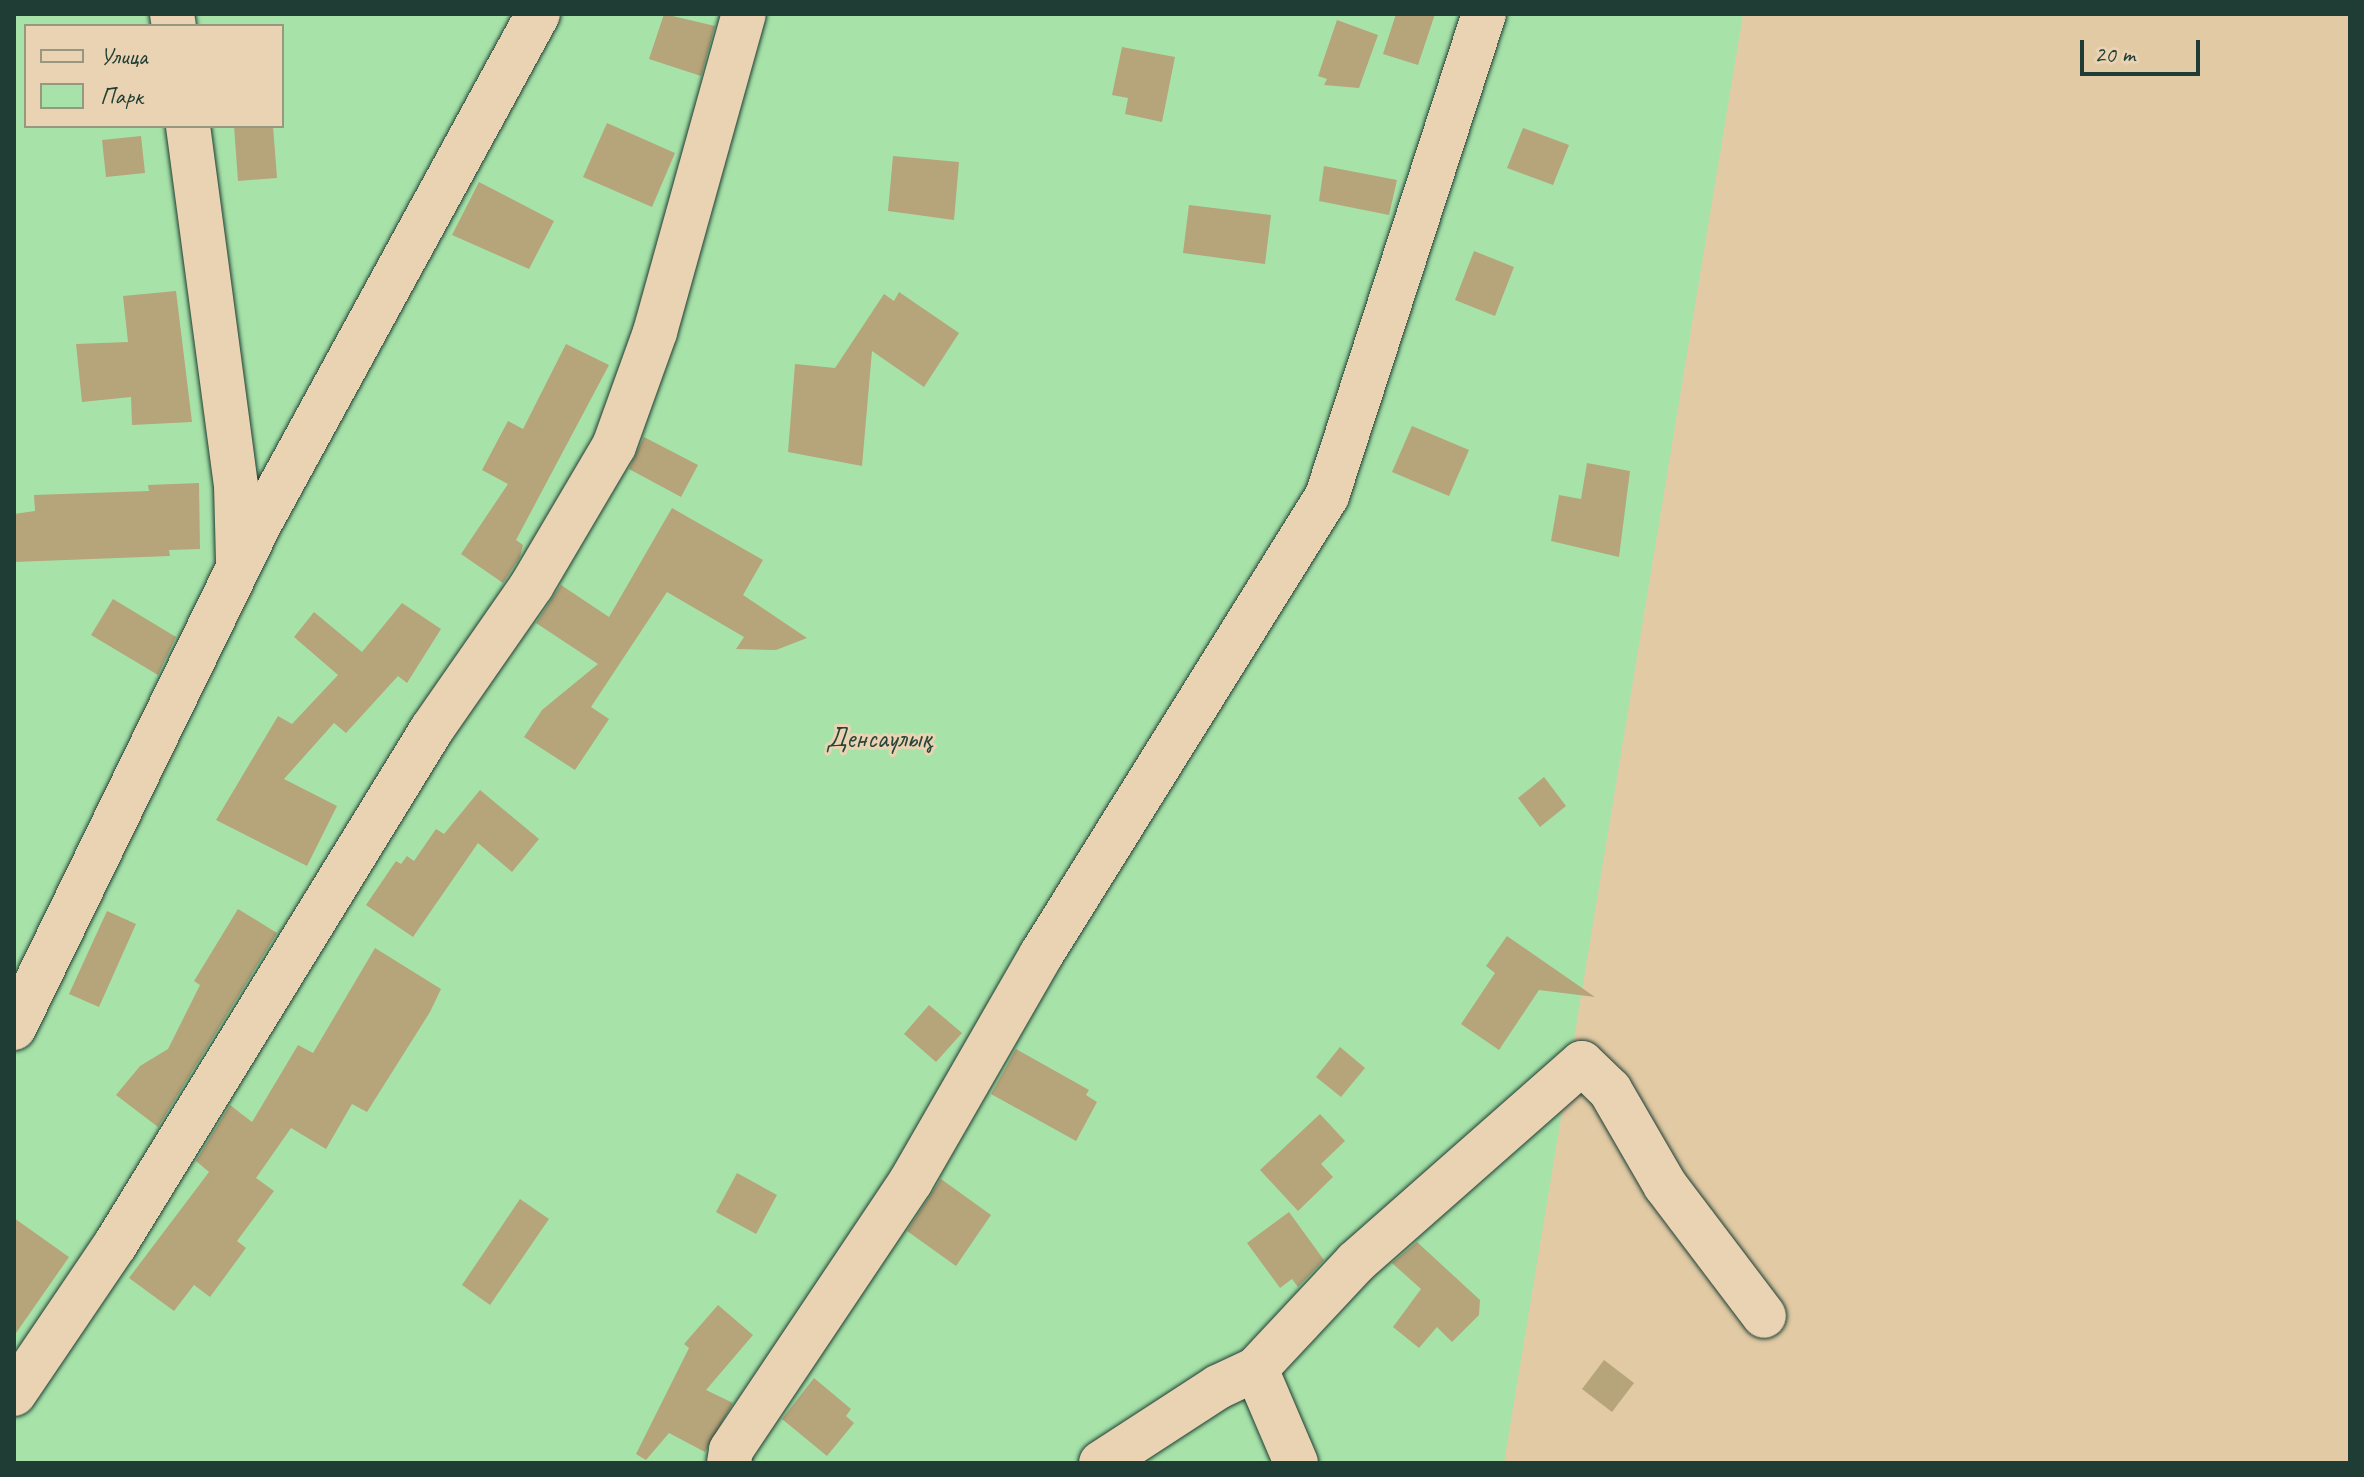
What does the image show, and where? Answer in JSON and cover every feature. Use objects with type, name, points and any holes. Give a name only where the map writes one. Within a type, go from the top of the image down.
[{"type":"street","points":[[14,1028],[239,567],[538,14]]},
{"type":"street","points":[[14,1394],[115,1245],[424,743],[532,585],[614,446],[655,332],[744,14]]},
{"type":"street","points":[[729,1463],[731,1450],[911,1181],[1026,980],[1327,496],[1484,14]]},
{"type":"street","points":[[188,128],[236,485],[239,567]]},
{"type":"street","points":[[1101,1463],[1218,1387],[1256,1369],[1356,1262],[1582,1063],[1610,1090],[1665,1185],[1764,1316]]},
{"type":"street","points":[[1256,1369],[1296,1463]]},
{"type":"green space","name":"Денсаулық","points":[[14,14],[1743,14],[1504,1463],[14,1463]]},
{"type":"building","points":[[664,14],[715,26],[701,76],[649,59]]},
{"type":"building","points":[[1396,14],[1435,14],[1418,65],[1383,54]]},
{"type":"building","points":[[1337,20],[1378,35],[1359,88],[1324,85],[1327,79],[1318,76]]},
{"type":"building","points":[[1122,47],[1175,57],[1162,122],[1125,114],[1128,98],[1112,95]]},
{"type":"building","points":[[607,123],[675,153],[652,207],[583,177]]},
{"type":"building","points":[[234,128],[273,128],[277,178],[238,181]]},
{"type":"building","points":[[1523,128],[1569,145],[1553,185],[1507,168]]},
{"type":"building","points":[[141,136],[145,173],[106,177],[102,140]]},
{"type":"building","points":[[893,156],[959,162],[954,220],[888,211]]},
{"type":"building","points":[[1324,166],[1397,180],[1389,215],[1319,201]]},
{"type":"building","points":[[479,182],[554,221],[529,269],[452,235]]},
{"type":"building","points":[[1189,205],[1271,215],[1265,264],[1183,253]]},
{"type":"building","points":[[1474,251],[1514,267],[1495,316],[1455,300]]},
{"type":"building","points":[[176,291],[192,422],[132,425],[131,397],[82,402],[76,344],[128,342],[123,296]]},
{"type":"building","points":[[899,292],[959,333],[924,387],[872,351],[862,466],[788,452],[795,364],[835,368],[884,294],[894,301]]},
{"type":"building","points":[[566,344],[609,365],[516,540],[523,545],[520,557],[503,583],[461,554],[508,484],[482,470],[508,421],[523,429]]},
{"type":"building","points":[[1412,426],[1469,450],[1449,496],[1392,472]]},
{"type":"building","points":[[644,437],[698,465],[681,497],[629,469]]},
{"type":"building","points":[[1587,463],[1630,471],[1619,557],[1551,541],[1559,495],[1581,499]]},
{"type":"building","points":[[199,483],[200,549],[169,550],[170,556],[14,562],[14,514],[35,511],[34,495],[149,491],[148,485]]},
{"type":"building","points":[[672,508],[763,560],[743,595],[807,638],[776,650],[736,649],[744,637],[667,592],[591,707],[609,719],[575,770],[524,737],[542,710],[598,664],[536,623],[561,585],[609,617]]},
{"type":"building","points":[[113,599],[176,637],[158,675],[91,635]]},
{"type":"building","points":[[402,603],[441,629],[407,683],[398,676],[346,733],[334,723],[284,779],[337,806],[307,866],[216,820],[278,716],[292,724],[338,675],[294,637],[314,612],[362,652]]},
{"type":"building","points":[[1544,777],[1566,806],[1540,827],[1518,798]]},
{"type":"building","points":[[480,790],[539,839],[512,872],[478,843],[413,937],[366,905],[396,861],[401,864],[407,856],[414,861],[436,829],[444,834]]},
{"type":"building","points":[[238,909],[277,933],[158,1127],[116,1095],[140,1066],[168,1049],[200,985],[194,981]]},
{"type":"building","points":[[107,911],[136,924],[99,1007],[69,994]]},
{"type":"building","points":[[1507,936],[1595,997],[1539,990],[1499,1050],[1461,1024],[1495,973],[1486,966]]},
{"type":"building","points":[[375,948],[441,989],[430,1012],[367,1112],[352,1104],[326,1149],[291,1128],[256,1178],[274,1191],[237,1241],[246,1248],[210,1297],[194,1285],[174,1311],[129,1278],[209,1172],[196,1161],[230,1105],[252,1122],[298,1045],[313,1053]]},
{"type":"building","points":[[929,1005],[962,1033],[936,1062],[904,1034]]},
{"type":"building","points":[[1340,1047],[1365,1068],[1341,1097],[1316,1077]]},
{"type":"building","points":[[1016,1049],[1089,1090],[1086,1095],[1097,1102],[1076,1141],[991,1094]]},
{"type":"building","points":[[1320,1114],[1345,1141],[1321,1164],[1333,1177],[1298,1211],[1260,1170]]},
{"type":"building","points":[[737,1173],[777,1195],[756,1234],[716,1212]]},
{"type":"building","points":[[941,1179],[991,1215],[956,1266],[907,1231]]},
{"type":"building","points":[[520,1199],[549,1219],[490,1305],[462,1285]]},
{"type":"building","points":[[1289,1212],[1324,1260],[1298,1287],[1292,1279],[1280,1288],[1247,1243]]},
{"type":"building","points":[[14,1218],[69,1257],[14,1336]]},
{"type":"building","points":[[1417,1242],[1480,1300],[1479,1315],[1452,1342],[1437,1327],[1419,1348],[1393,1327],[1421,1289],[1392,1263]]},
{"type":"building","points":[[718,1305],[753,1335],[706,1390],[733,1403],[705,1452],[669,1433],[646,1460],[636,1454],[689,1348],[684,1344]]},
{"type":"building","points":[[1604,1360],[1634,1383],[1612,1412],[1582,1389]]},
{"type":"building","points":[[814,1378],[851,1409],[846,1416],[854,1423],[827,1456],[782,1419]]}]
